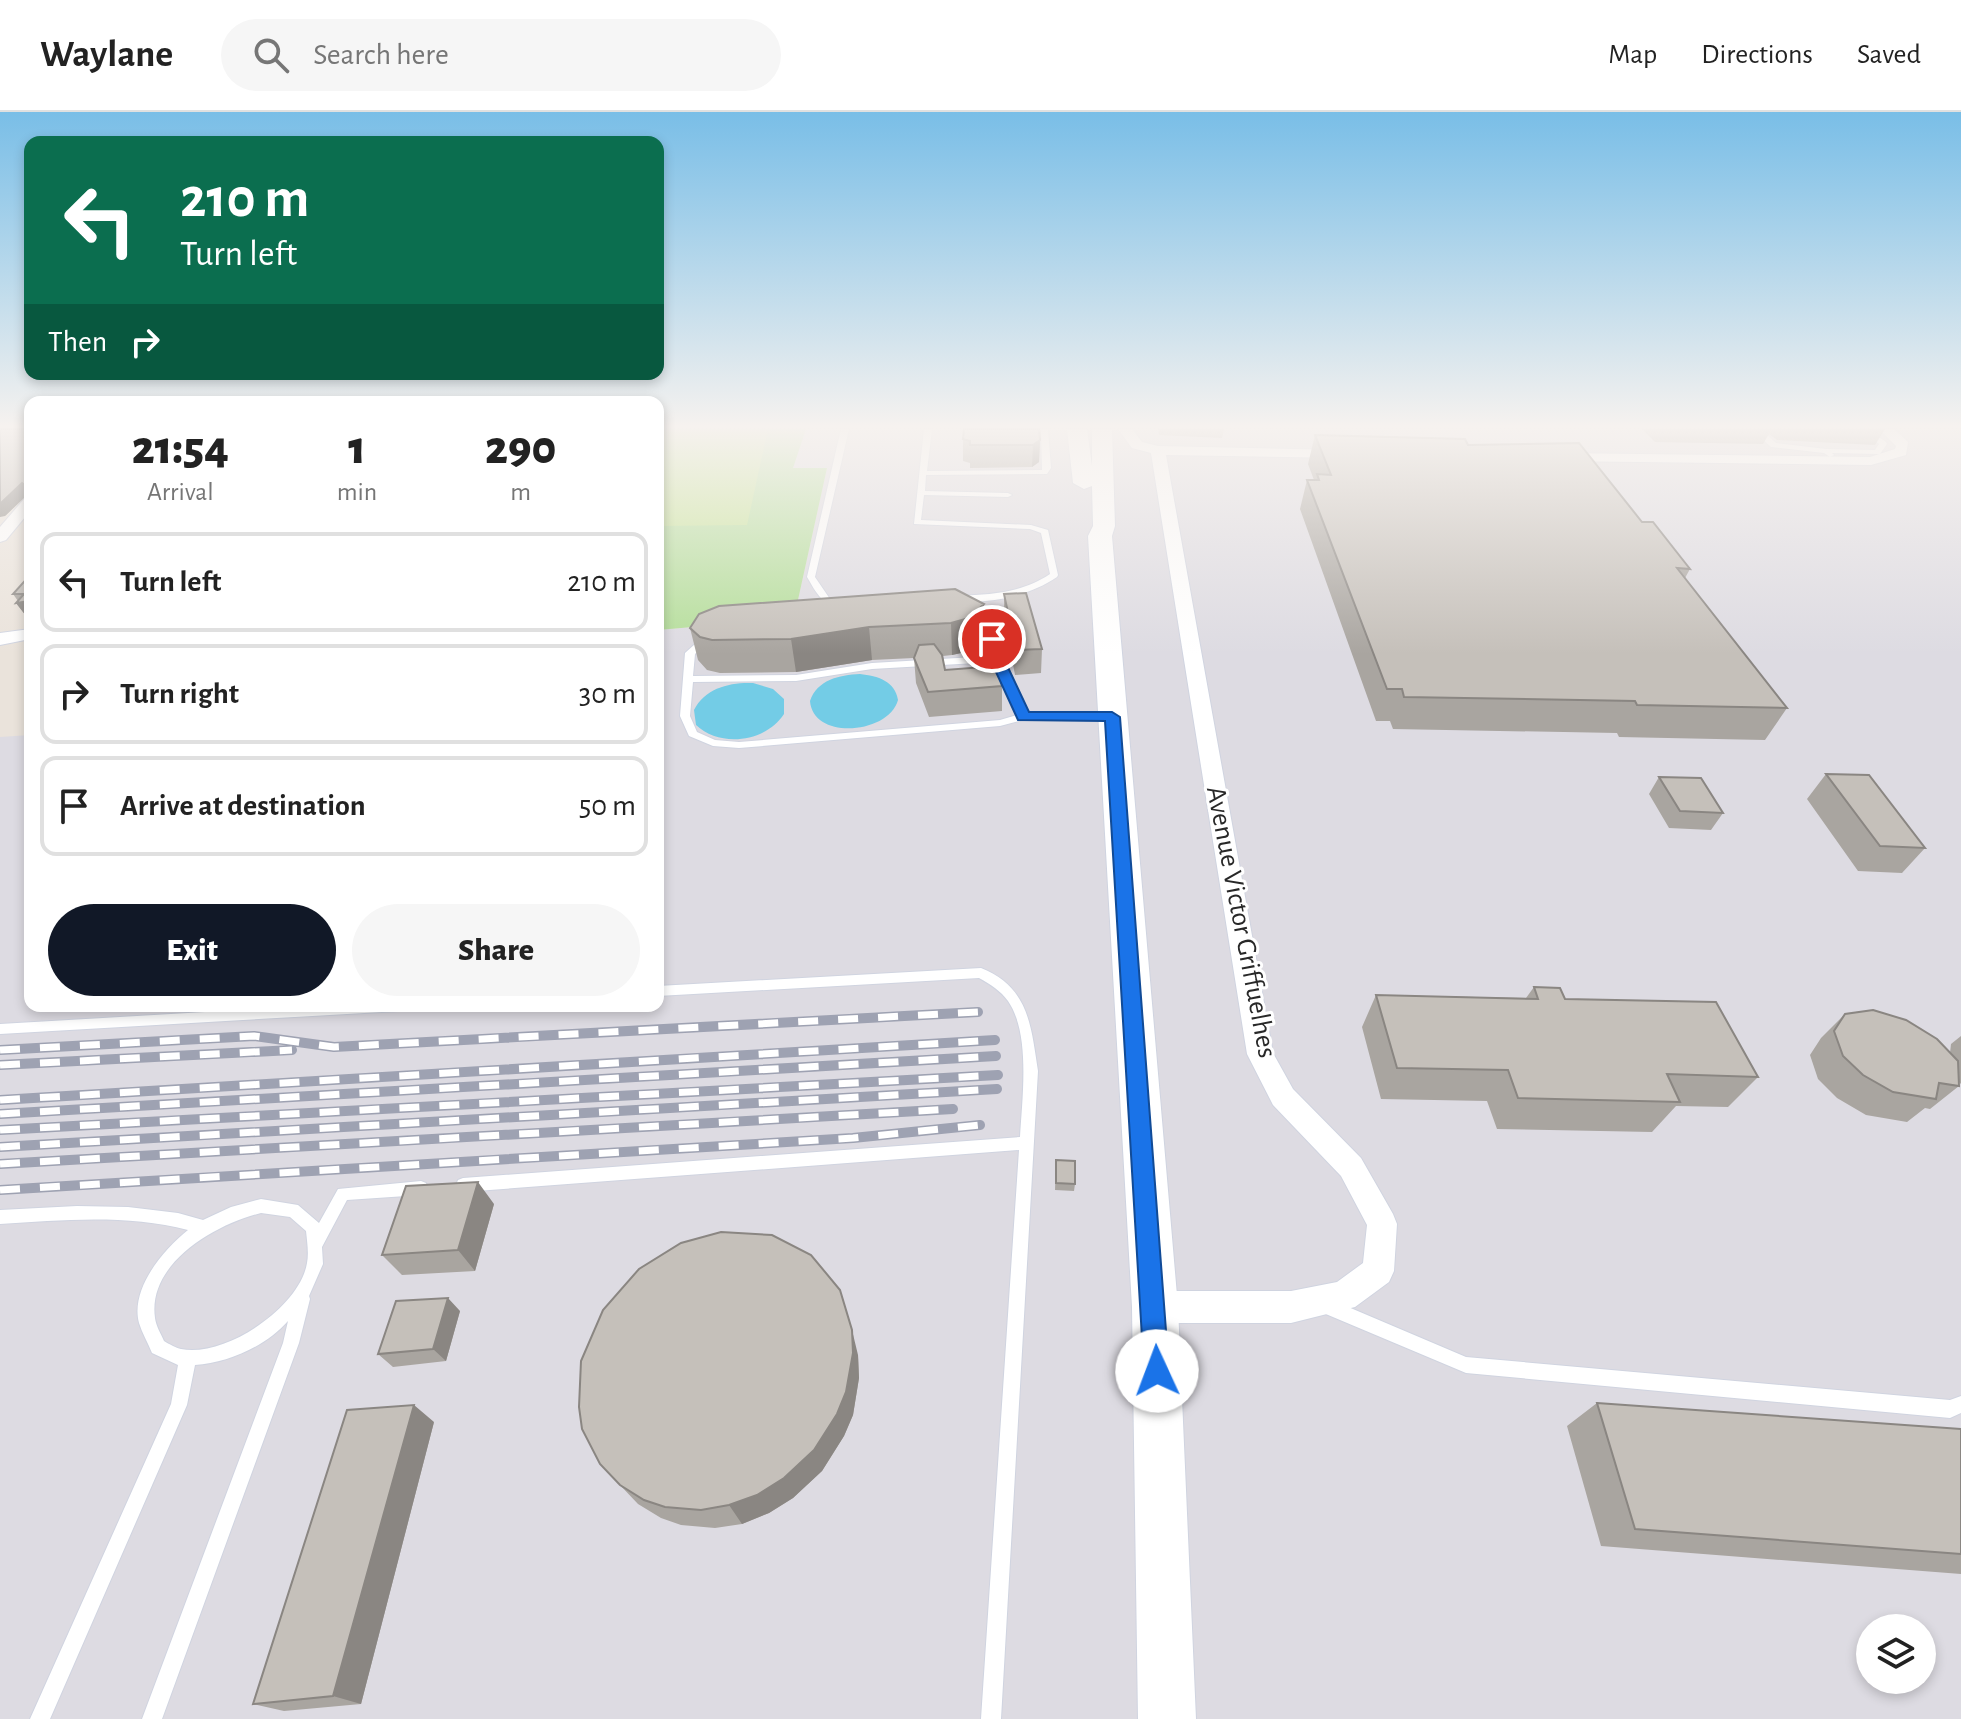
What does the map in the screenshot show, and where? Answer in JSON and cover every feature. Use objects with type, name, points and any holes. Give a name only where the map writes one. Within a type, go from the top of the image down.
[{"type":"main road","points":[[1088,504],[1091,526],[1100,536]]},
{"type":"main road","points":[[1104,504],[1104,526],[1100,536],[1155,1307],[1167,1719]]},
{"type":"street","name":"Avenue Victor Griffuelhes","points":[[1155,1307],[1291,1307],[1344,1296],[1378,1271],[1382,1224],[1351,1167],[1283,1097],[1260,1054],[1167,504]]},
{"type":"street","points":[[0,537],[24,508]]},
{"type":"street","points":[[0,639],[24,635]]},
{"type":"lane","points":[[828,504],[811,577],[827,601],[843,606]]},
{"type":"lane","points":[[919,504],[917,522],[1031,527],[1045,532],[1053,555],[1054,575],[1039,587],[1013,595],[951,599]]},
{"type":"lane","points":[[949,615],[987,618],[997,659],[1023,717]]},
{"type":"lane","points":[[724,632],[703,639],[690,653],[685,716],[693,734],[713,743],[739,745],[889,733],[1000,723],[1023,717],[1112,717]]},
{"type":"lane","points":[[690,679],[796,678],[872,666],[997,659]]},
{"type":"lane","points":[[664,991],[981,973],[1004,984],[1022,1009],[1031,1071],[991,1719]]},
{"type":"lane","points":[[0,1029],[295,1012]]},
{"type":"lane","points":[[317,1242],[305,1218],[278,1206],[242,1209],[203,1227],[170,1257],[157,1274],[145,1312],[148,1330],[156,1344],[170,1353],[188,1358],[222,1354],[256,1339],[291,1309],[304,1292],[313,1275],[317,1242],[343,1194],[1026,1143]]},
{"type":"lane","points":[[0,1217],[88,1212],[179,1219],[203,1227]]},
{"type":"lane","points":[[152,1719],[291,1343],[304,1292]]},
{"type":"lane","points":[[1317,1301],[1466,1365],[1950,1409],[1961,1404]]},
{"type":"lane","points":[[40,1719],[179,1405],[188,1358]]},
{"type":"shaded area","points":[[819,504],[1961,504],[1961,1719],[0,1719],[0,737],[24,735],[24,1012],[664,1012],[664,629],[794,618]]},
{"type":"green space","points":[[664,504],[819,504],[794,618],[664,629]]},
{"type":"green space","points":[[664,504],[752,504],[747,525],[664,526]]},
{"type":"water","points":[[860,674],[879,678],[893,688],[898,700],[892,711],[867,726],[852,728],[837,727],[814,714],[810,701],[823,683],[837,677]]},
{"type":"water","points":[[753,683],[773,689],[784,699],[784,714],[766,731],[742,739],[730,739],[717,737],[696,725],[694,710],[705,696],[727,685]]},
{"type":"building","points":[[1316,504],[1628,504],[1642,522],[1653,522],[1690,569],[1677,568],[1787,708],[1637,705],[1635,701],[1404,697],[1402,689],[1387,689]]},
{"type":"building","points":[[24,582],[24,594],[13,594]]},
{"type":"building","points":[[955,589],[984,604],[969,618],[951,623],[869,627],[791,639],[712,640],[700,637],[690,628],[699,614],[719,606]]},
{"type":"building","points":[[1026,593],[1042,649],[1016,650],[1004,594]]},
{"type":"building","points":[[934,644],[942,655],[945,670],[997,666],[1002,686],[928,692],[914,658],[919,645]]},
{"type":"building","points":[[1826,774],[1869,775],[1925,848],[1880,846]]},
{"type":"building","points":[[1659,777],[1701,778],[1723,813],[1680,811]]},
{"type":"building","points":[[1534,987],[1560,988],[1565,999],[1716,1002],[1758,1077],[1667,1074],[1680,1102],[1518,1098],[1508,1070],[1397,1068],[1376,995],[1538,999]]},
{"type":"building","points":[[1873,1010],[1906,1020],[1937,1039],[1958,1061],[1959,1086],[1939,1083],[1936,1099],[1893,1092],[1863,1075],[1843,1056],[1834,1031],[1845,1014]]},
{"type":"building","points":[[1056,1160],[1075,1161],[1075,1184],[1056,1183]]},
{"type":"building","points":[[478,1182],[458,1250],[382,1255],[406,1186]]},
{"type":"building","points":[[721,1232],[772,1235],[811,1255],[840,1290],[852,1330],[853,1353],[846,1392],[837,1414],[814,1450],[784,1478],[757,1495],[729,1505],[701,1510],[665,1507],[644,1500],[620,1485],[600,1464],[582,1429],[579,1407],[581,1361],[603,1310],[639,1269],[681,1243]]},
{"type":"building","points":[[448,1298],[433,1349],[378,1354],[396,1301]]},
{"type":"building","points":[[1597,1403],[1961,1429],[1961,1554],[1635,1529]]},
{"type":"building","points":[[414,1405],[333,1696],[253,1704],[347,1410]]},
{"type":"railway","points":[[0,1050],[254,1036],[334,1047],[978,1012]]},
{"type":"railway","points":[[0,1100],[995,1040]]},
{"type":"railway","points":[[0,1065],[292,1050]]},
{"type":"railway","points":[[0,1114],[996,1056]]},
{"type":"railway","points":[[0,1130],[998,1075]]},
{"type":"railway","points":[[0,1147],[997,1089]]},
{"type":"railway","points":[[0,1164],[953,1109]]},
{"type":"railway","points":[[0,1190],[853,1138],[980,1125]]},
{"type":"route","points":[[992,639],[997,659],[1023,717],[1112,717],[1157,1371]]}]
